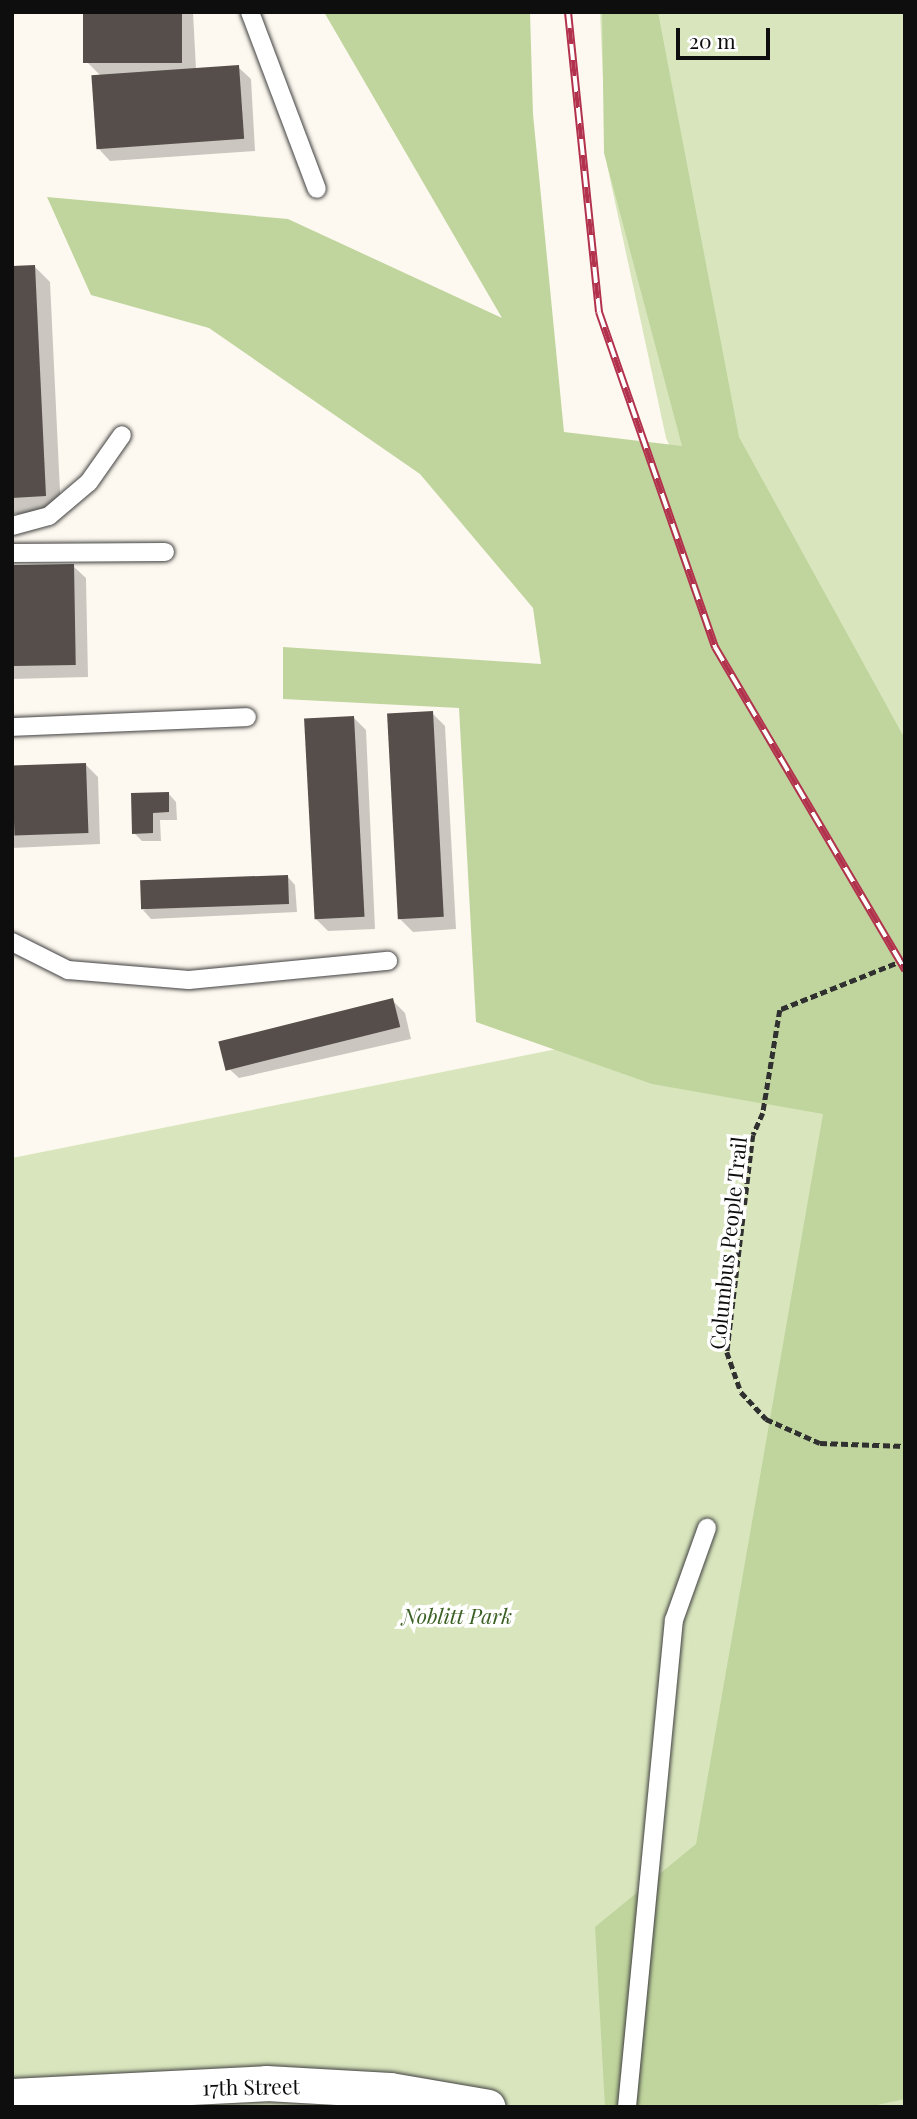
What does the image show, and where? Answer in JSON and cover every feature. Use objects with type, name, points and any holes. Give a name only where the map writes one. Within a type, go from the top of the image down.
[{"type":"street","name":"17th Street","points":[[12,2095],[266,2083],[390,2090],[488,2107]]},
{"type":"lane","points":[[250,12],[317,189]]},
{"type":"lane","points":[[12,526],[49,516],[89,482],[122,435]]},
{"type":"lane","points":[[12,554],[165,552]]},
{"type":"lane","points":[[12,727],[247,717]]},
{"type":"lane","points":[[12,942],[68,970],[189,980],[388,961]]},
{"type":"lane","points":[[627,2107],[674,1620],[707,1528]]},
{"type":"path","name":"Columbus People Trail","points":[[905,960],[780,1010],[763,1113],[753,1135],[727,1352],[741,1392],[766,1419],[820,1443],[905,1446]]},
{"type":"green space","points":[[324,12],[530,12],[533,114],[564,432],[682,446],[604,153],[602,12],[658,12],[739,437],[905,739],[905,2099],[868,2107],[605,2107],[595,1927],[696,1844],[823,1114],[652,1084],[476,1022],[459,708],[283,699],[283,647],[541,664],[533,608],[420,474],[209,328],[91,295],[47,197],[288,219],[502,318]]},
{"type":"green space","name":"Noblitt Park","points":[[600,12],[905,12],[905,2107],[12,2107],[12,1158],[777,1005],[826,790],[666,438],[607,165]]},
{"type":"building","points":[[83,12],[182,12],[182,63],[83,63]]},
{"type":"building","points":[[239,65],[244,139],[97,149],[91,75]]},
{"type":"building","points":[[35,265],[46,496],[12,498],[12,266]]},
{"type":"building","points":[[74,564],[76,665],[14,666],[12,565]]},
{"type":"building","points":[[433,711],[444,917],[398,919],[387,713]]},
{"type":"building","points":[[354,716],[365,917],[315,919],[304,719]]},
{"type":"building","points":[[86,763],[88,833],[14,836],[12,766]]},
{"type":"building","points":[[169,792],[169,812],[153,813],[153,833],[132,834],[131,793]]},
{"type":"building","points":[[288,875],[289,904],[141,909],[140,880]]},
{"type":"building","points":[[393,998],[400,1027],[226,1071],[218,1042]]},
{"type":"railway","points":[[568,12],[599,312],[715,647],[905,970]]}]
